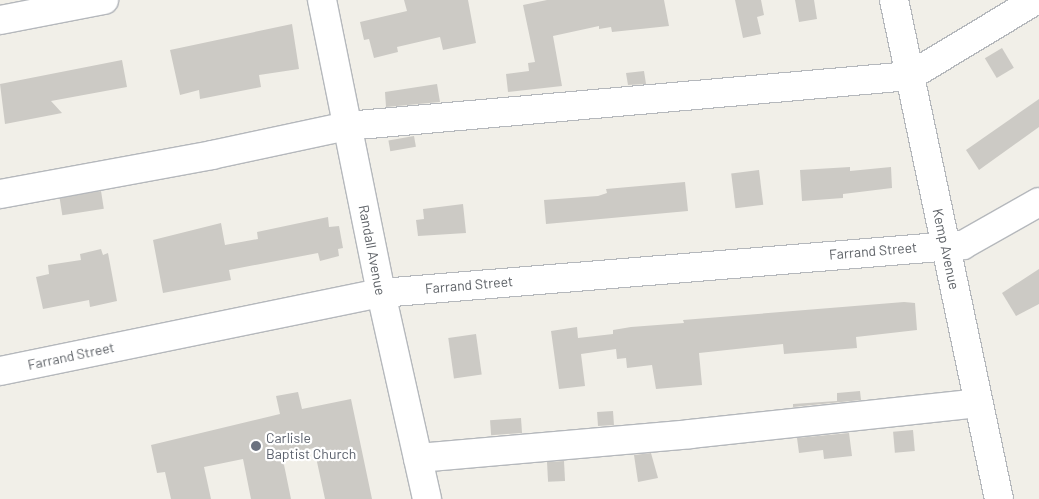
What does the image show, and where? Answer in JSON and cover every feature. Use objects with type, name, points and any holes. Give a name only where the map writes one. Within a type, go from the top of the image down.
[{"type":"street","points":[[0,20],[104,0]]},
{"type":"street","name":"Randall Avenue","points":[[322,0],[381,293],[427,499]]},
{"type":"street","name":"Kemp Avenue","points":[[894,0],[998,499]]},
{"type":"street","points":[[0,194],[212,155],[347,126],[910,76],[1036,0]]},
{"type":"street","name":"Farrand Street","points":[[0,371],[381,293],[963,245],[1039,202]]},
{"type":"street","points":[[418,458],[690,434],[978,403]]},
{"type":"building","points":[[404,0],[468,0],[476,43],[443,50],[440,37],[397,47],[398,52],[374,58],[369,39],[364,40],[360,22],[407,11]]},
{"type":"building","points":[[547,0],[664,0],[669,26],[612,32],[611,27],[599,29],[599,26],[553,36],[562,86],[508,92],[506,74],[529,71],[528,63],[535,62],[523,5]]},
{"type":"building","points":[[735,0],[761,0],[764,15],[757,17],[761,34],[743,38]]},
{"type":"building","points":[[795,0],[814,0],[817,19],[799,22]]},
{"type":"building","points":[[292,24],[299,69],[259,75],[261,87],[200,99],[199,90],[180,95],[170,50]]},
{"type":"building","points":[[1002,48],[1014,68],[997,78],[985,58]]},
{"type":"building","points":[[122,60],[127,87],[51,101],[62,113],[5,124],[0,84]]},
{"type":"building","points":[[644,71],[646,84],[628,85],[626,73]]},
{"type":"building","points":[[437,84],[440,102],[386,107],[385,92]]},
{"type":"building","points":[[1039,99],[1039,127],[979,170],[966,150]]},
{"type":"building","points":[[414,136],[416,147],[390,151],[388,141]]},
{"type":"building","points":[[850,167],[850,171],[891,167],[892,188],[843,194],[843,198],[802,201],[800,170]]},
{"type":"building","points":[[759,170],[763,205],[735,208],[731,173]]},
{"type":"building","points":[[685,182],[688,211],[546,224],[544,200],[598,196],[607,193],[606,189]]},
{"type":"building","points":[[101,191],[104,209],[62,215],[60,198]]},
{"type":"building","points":[[463,204],[466,233],[418,236],[416,220],[424,219],[423,209]]},
{"type":"building","points":[[328,217],[329,227],[339,226],[343,248],[338,249],[339,256],[320,261],[318,253],[229,270],[231,280],[163,293],[153,240],[221,223],[225,245],[258,239],[257,232]]},
{"type":"building","points":[[101,249],[103,255],[108,253],[117,301],[90,307],[89,300],[43,309],[36,277],[49,274],[48,265],[81,260],[80,254]]},
{"type":"building","points":[[1039,269],[1039,304],[1016,316],[1002,293]]},
{"type":"building","points":[[904,302],[915,303],[917,330],[856,337],[857,348],[784,354],[783,344],[699,353],[702,385],[656,389],[652,365],[627,368],[626,358],[617,359],[616,349],[581,354],[585,386],[559,389],[551,331],[577,327],[578,338],[613,334],[613,330],[631,327],[684,323],[683,320]]},
{"type":"building","points":[[476,334],[482,375],[454,378],[448,338]]},
{"type":"building","points":[[860,391],[861,400],[793,407],[793,404],[837,401],[837,393]]},
{"type":"building","name":"Carlisle Baptist Church","points":[[298,392],[302,409],[351,399],[372,499],[325,499],[314,448],[282,455],[291,499],[251,499],[243,459],[204,467],[211,499],[171,499],[165,472],[157,473],[151,445],[280,414],[276,396]]},
{"type":"building","points":[[613,411],[614,425],[598,426],[597,412]]},
{"type":"building","points":[[521,418],[522,433],[491,435],[490,420]]},
{"type":"building","points":[[913,430],[915,451],[895,453],[893,432]]},
{"type":"building","points":[[849,433],[852,456],[824,459],[823,450],[799,453],[797,438]]},
{"type":"building","points":[[651,453],[658,478],[638,482],[634,455]]},
{"type":"building","points":[[564,461],[565,481],[548,482],[547,462]]},
{"type":"place","name":"Carlisle Baptist Church","points":[[256,446]]}]
